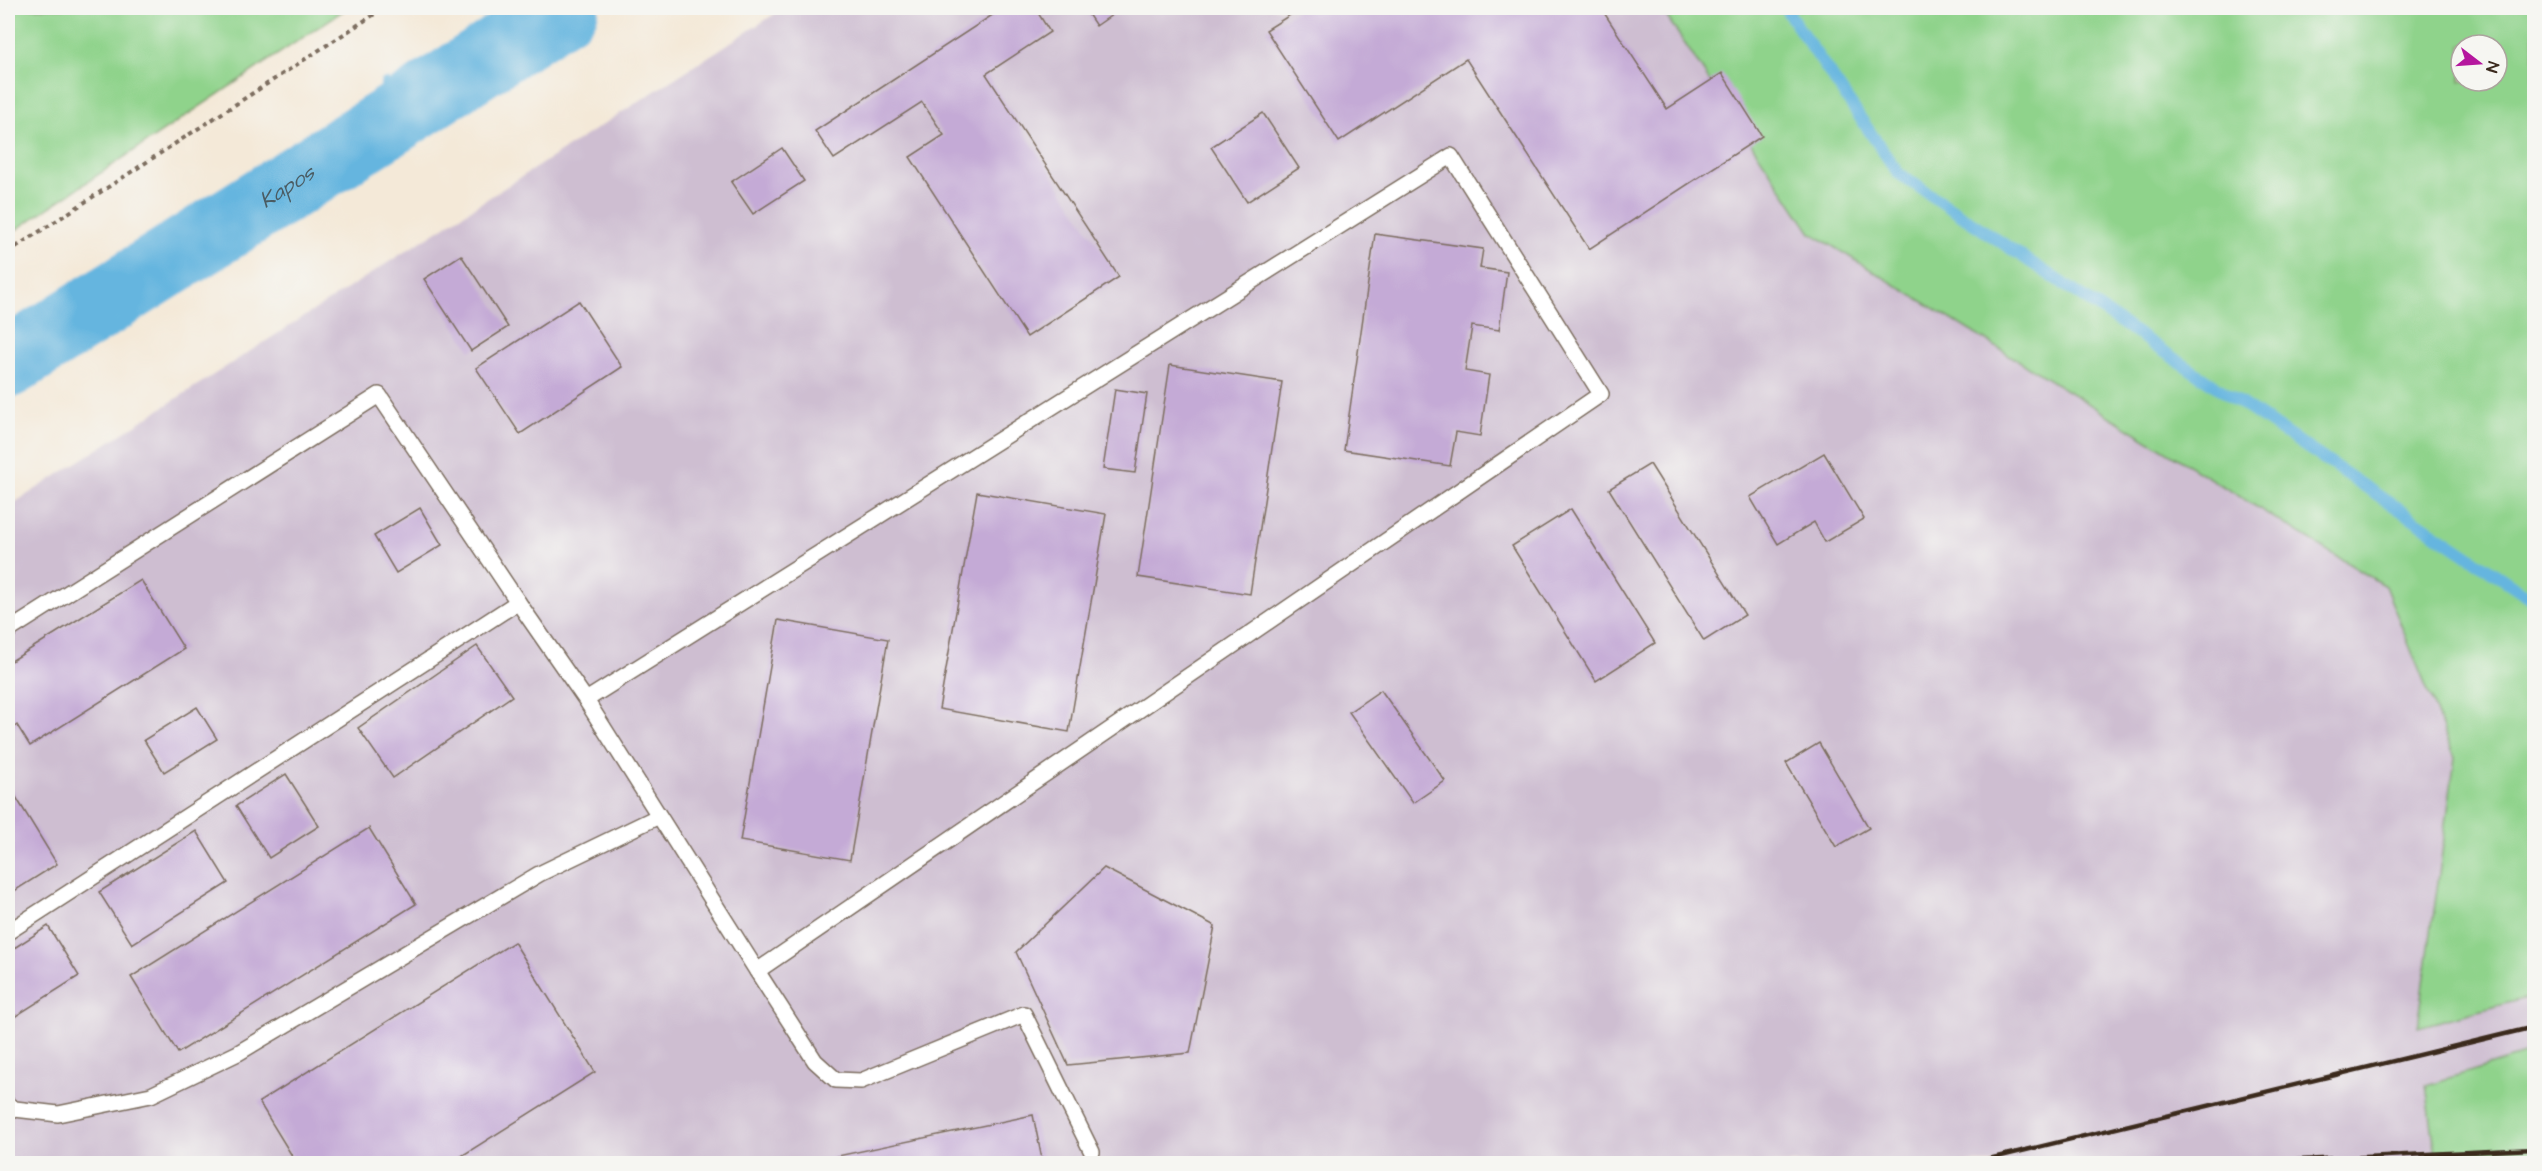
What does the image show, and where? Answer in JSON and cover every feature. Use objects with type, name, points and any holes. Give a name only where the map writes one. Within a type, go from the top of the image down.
[{"type":"lane","points":[[586,700],[1451,156],[1601,394],[757,971]]},
{"type":"lane","points":[[8,631],[379,394],[586,700],[815,1061],[836,1080],[861,1082],[1024,1014],[1092,1152]]},
{"type":"lane","points":[[8,932],[518,602]]},
{"type":"lane","points":[[8,1104],[15,1109],[58,1114],[150,1095],[238,1053],[539,874],[659,816]]},
{"type":"path","points":[[8,252],[384,8]]},
{"type":"shaded area","points":[[784,8],[1661,8],[1811,233],[2385,585],[2455,758],[2418,1027],[2534,996],[2534,1052],[2426,1085],[2437,1163],[8,1164],[8,507]]},
{"type":"green space","points":[[8,8],[347,8],[8,235]]},
{"type":"green space","points":[[1661,8],[2534,8],[2534,996],[2418,1027],[2455,758],[2385,586],[1811,233]]},
{"type":"green space","points":[[2534,1052],[2534,1163],[2437,1163],[2426,1085]]},
{"type":"building","points":[[1003,8],[1035,8],[1050,32],[986,74],[1119,277],[1027,337],[910,157],[944,135],[922,102],[834,159],[815,131]]},
{"type":"building","points":[[1084,8],[1118,8],[1119,10],[1096,26]]},
{"type":"building","points":[[1301,8],[1601,8],[1667,109],[1722,73],[1762,136],[1589,249],[1466,59],[1339,142],[1266,30]]},
{"type":"building","points":[[1263,113],[1299,168],[1247,202],[1211,147]]},
{"type":"building","points":[[782,148],[804,181],[753,214],[731,182]]},
{"type":"building","points":[[1375,234],[1483,249],[1480,268],[1507,272],[1499,330],[1472,326],[1465,371],[1489,375],[1480,436],[1456,432],[1450,466],[1344,450]]},
{"type":"building","points":[[461,255],[508,327],[471,351],[424,279]]},
{"type":"building","points":[[579,301],[622,367],[520,434],[476,368]]},
{"type":"building","points":[[1170,365],[1282,382],[1250,594],[1138,577]]},
{"type":"building","points":[[1115,389],[1147,394],[1135,473],[1103,469]]},
{"type":"building","points":[[1824,453],[1864,519],[1825,542],[1814,522],[1778,544],[1750,497]]},
{"type":"building","points":[[1650,464],[1745,615],[1704,641],[1609,489]]},
{"type":"building","points":[[977,492],[1106,514],[1069,732],[939,709]]},
{"type":"building","points":[[420,508],[442,545],[396,573],[374,536]]},
{"type":"building","points":[[1571,509],[1655,643],[1596,681],[1512,546]]},
{"type":"building","points":[[141,580],[184,649],[30,746],[17,725],[8,732],[8,663]]},
{"type":"building","points":[[778,620],[888,639],[850,860],[740,841]]},
{"type":"building","points":[[477,646],[512,696],[393,778],[358,728]]},
{"type":"building","points":[[1381,690],[1445,781],[1413,803],[1349,712]]},
{"type":"building","points":[[197,707],[217,739],[164,772],[144,740]]},
{"type":"building","points":[[1819,743],[1869,828],[1836,847],[1786,763]]},
{"type":"building","points":[[286,774],[319,826],[269,858],[236,806]]},
{"type":"building","points":[[8,784],[57,864],[8,895]]},
{"type":"building","points":[[369,828],[416,904],[178,1053],[131,977]]},
{"type":"building","points":[[196,831],[228,883],[132,944],[99,892]]},
{"type":"building","points":[[1104,868],[1215,926],[1190,1053],[1068,1065],[1016,952]]},
{"type":"building","points":[[48,926],[79,976],[8,1021],[8,952]]},
{"type":"building","points":[[514,942],[595,1072],[449,1164],[297,1164],[259,1102]]},
{"type":"building","points":[[1033,1115],[1043,1164],[809,1164],[809,1162]]},
{"type":"waterway","name":"Kapos","points":[[8,363],[397,117],[564,8]]},
{"type":"waterway","points":[[1785,8],[1898,173],[2534,600]]},
{"type":"waterway","points":[[386,84],[397,117]]},
{"type":"railway","points":[[1968,1164],[2534,1027]]},
{"type":"railway","points":[[2217,1164],[2534,1149]]}]
